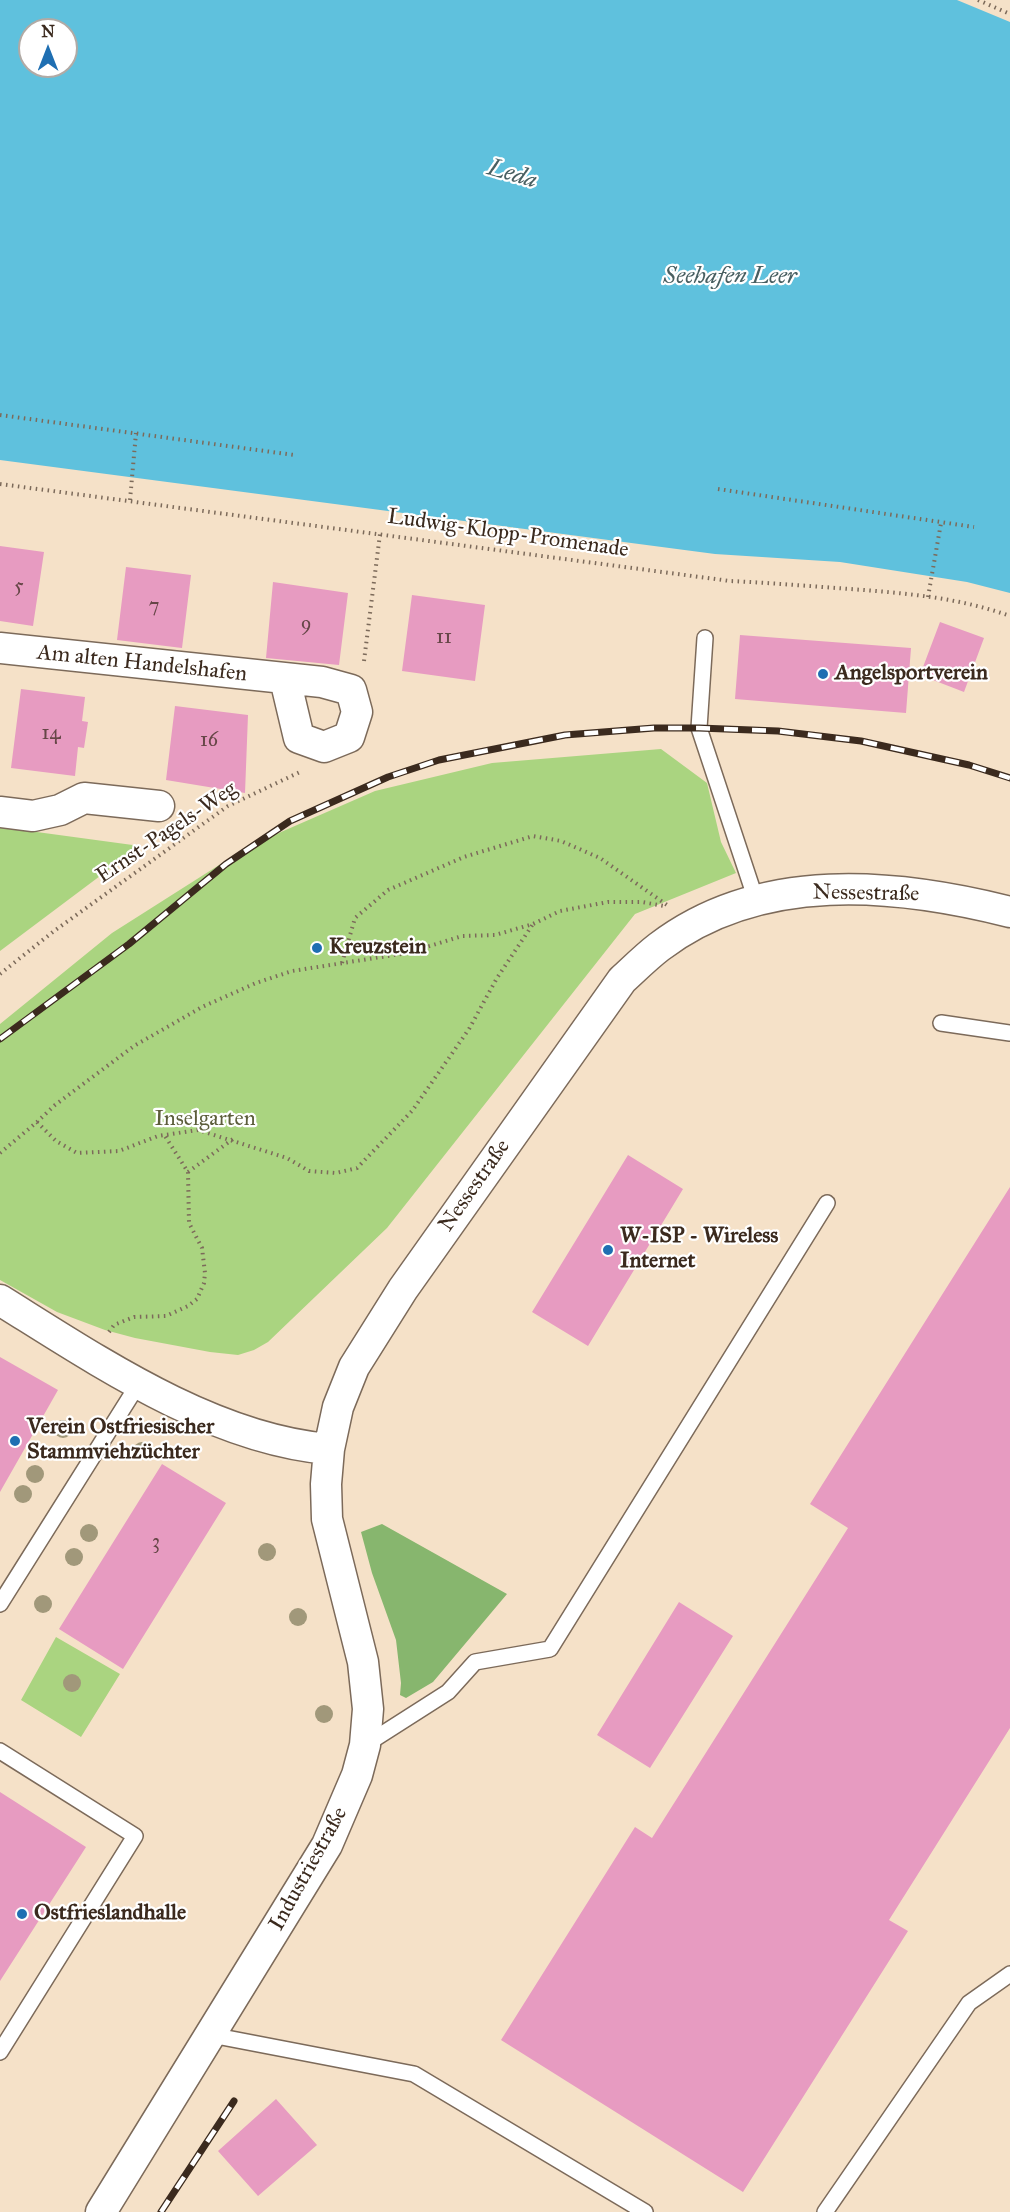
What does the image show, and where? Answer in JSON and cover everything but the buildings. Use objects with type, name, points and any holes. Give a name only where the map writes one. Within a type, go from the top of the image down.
[{"type":"street","name":"Am alten Handelshafen","points":[[0,648],[322,682],[351,690]]},
{"type":"street","points":[[285,679],[299,738],[324,747],[349,736],[357,712],[351,690]]},
{"type":"street","points":[[0,812],[33,816],[60,810],[84,798],[159,806]]},
{"type":"street","name":"Nessestraße","points":[[329,1449],[338,1407],[354,1367],[403,1289],[622,980],[660,946],[698,923],[726,910],[756,900],[797,892],[843,889],[901,891],[960,900],[1010,912]]},
{"type":"street","points":[[0,1300],[92,1357],[182,1407],[238,1428],[303,1447],[329,1449]]},
{"type":"street","name":"Industriestraße","points":[[101,2212],[327,1845],[357,1774],[365,1745],[368,1709],[363,1662],[327,1519],[326,1484],[329,1449]]},
{"type":"lane","points":[[705,638],[699,728],[756,900]]},
{"type":"lane","points":[[941,1023],[1010,1033]]},
{"type":"lane","points":[[365,1745],[448,1692],[475,1662],[550,1649],[827,1203]]},
{"type":"lane","points":[[0,1604],[139,1383]]},
{"type":"lane","points":[[0,1751],[135,1836],[0,2052]]},
{"type":"lane","points":[[825,2212],[969,2003],[1010,1974]]},
{"type":"lane","points":[[211,2035],[414,2074],[645,2212]]},
{"type":"path","points":[[978,0],[1010,14]]},
{"type":"path","points":[[0,415],[294,455]]},
{"type":"path","points":[[130,500],[136,434]]},
{"type":"path","name":"Ludwig-Klopp-Promenade","points":[[0,484],[730,581],[790,584],[928,597],[981,606],[1010,616]]},
{"type":"path","points":[[718,489],[974,527]]},
{"type":"path","points":[[928,597],[941,523]]},
{"type":"path","points":[[351,690],[362,670],[380,534]]},
{"type":"path","name":"Ernst-Pagels-Weg","points":[[0,974],[54,931],[228,806],[303,771]]},
{"type":"path","points":[[0,1153],[55,1105],[134,1046],[202,1007],[256,983],[292,971],[407,953],[462,936],[495,935],[534,924],[560,911],[608,902],[642,902],[671,907],[600,858],[561,841],[533,836],[464,857],[388,890],[355,918],[342,963]]},
{"type":"path","points":[[38,1122],[56,1141],[77,1153],[119,1151],[158,1136],[198,1130],[287,1158],[309,1171],[336,1173],[357,1168],[412,1111],[469,1029],[497,978],[534,924]]},
{"type":"path","points":[[92,1357],[114,1325],[134,1317],[166,1316],[197,1299],[204,1283],[202,1248],[189,1223],[188,1172],[165,1136]]},
{"type":"path","points":[[188,1172],[232,1139]]},
{"type":"green space","name":"Inselgarten","points":[[661,749],[707,783],[721,842],[736,873],[635,914],[387,1228],[268,1342],[238,1355],[135,1338],[105,1330],[57,1312],[0,1280],[0,1024],[112,933],[249,846],[375,791],[492,763]]},
{"type":"green space","points":[[0,827],[140,846],[0,951]]},
{"type":"green space","points":[[382,1524],[507,1594],[433,1682],[406,1698],[400,1695],[401,1683],[396,1640],[372,1573],[361,1532]]},
{"type":"green space","points":[[56,1637],[120,1674],[81,1737],[21,1700]]},
{"type":"water","name":"Seehafen Leer","points":[[0,0],[957,0],[1010,22],[1010,593],[967,582],[840,562],[715,554],[0,460]]},
{"type":"railway","points":[[0,1039],[129,944],[226,864],[290,821],[388,777],[439,760],[565,735],[654,728],[699,728],[778,731],[861,741],[969,765],[1010,778]]},
{"type":"railway","points":[[161,2212],[234,2101]]},
{"type":"place","name":"Angelsportverein","points":[[823,674]]},
{"type":"place","name":"Kreuzstein","points":[[317,948]]},
{"type":"place","name":"W-ISP - Wireless Internet","points":[[608,1250]]},
{"type":"place","name":"Verein Ostfriesischer Stammviehzüchter","points":[[15,1441]]},
{"type":"place","name":"Ostfrieslandhalle","points":[[22,1914]]},
{"type":"water label","name":"Leda","points":[[512,175]]}]
